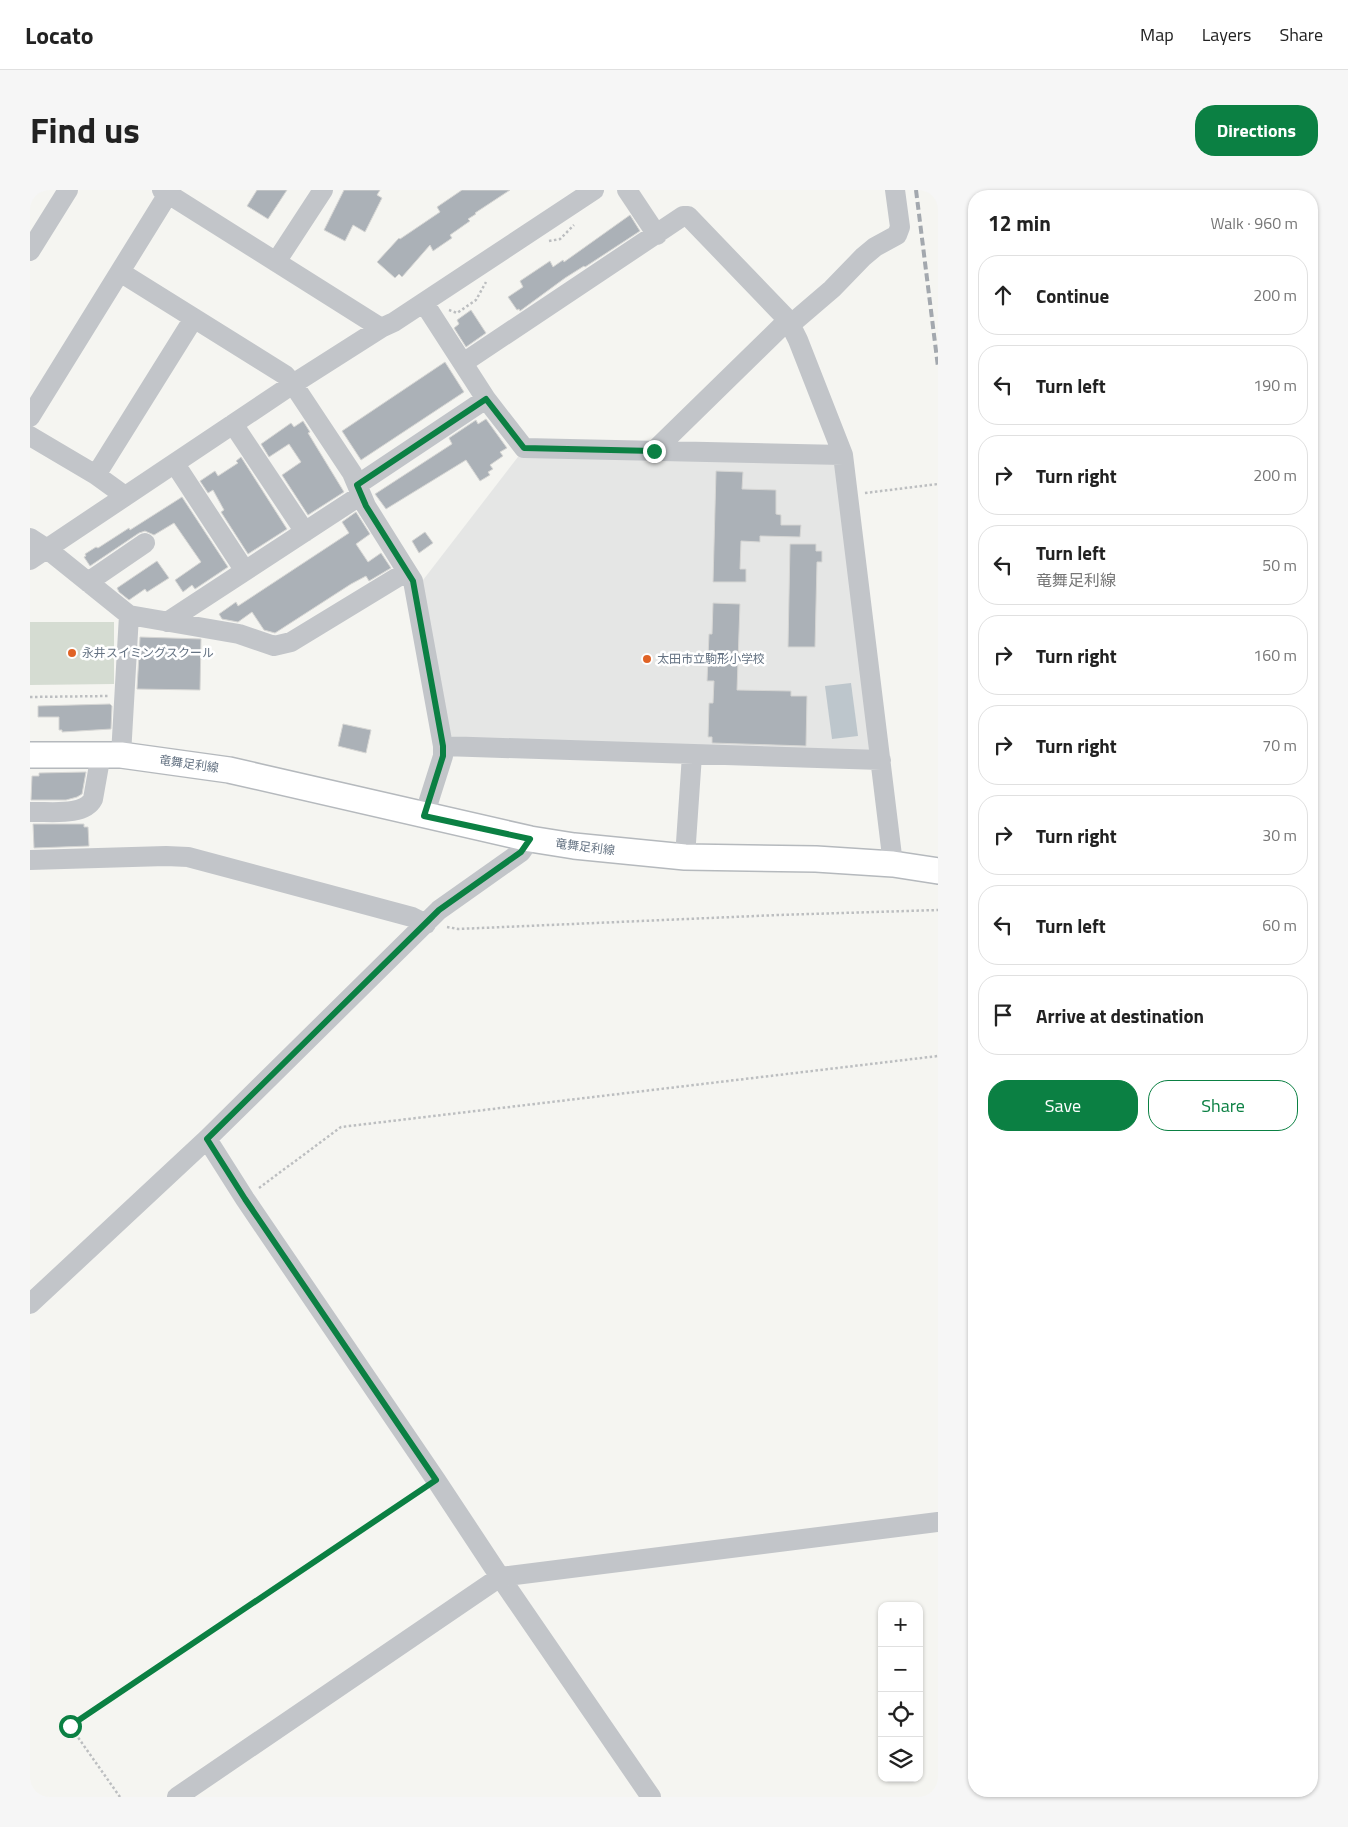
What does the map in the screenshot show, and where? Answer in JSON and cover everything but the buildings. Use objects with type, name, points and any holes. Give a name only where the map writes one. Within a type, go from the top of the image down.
[{"type":"main road","name":"竜舞足利線","points":[[30,755],[111,755],[229,770],[424,816],[530,839],[574,846],[685,857],[816,859],[893,864],[938,871]]},
{"type":"street","points":[[30,251],[68,190]]},
{"type":"street","points":[[276,262],[323,190]]},
{"type":"street","points":[[30,560],[293,384],[424,303],[594,190]]},
{"type":"street","points":[[627,190],[656,235]]},
{"type":"street","points":[[654,451],[789,323],[832,289],[862,256],[897,235],[900,227],[895,190]]},
{"type":"street","points":[[30,417],[120,272],[165,192],[381,328]]},
{"type":"street","points":[[463,363],[684,216],[688,216],[789,323],[798,340],[843,455],[893,864]]},
{"type":"street","points":[[120,272],[285,375],[293,384],[352,473],[366,506],[413,581],[443,746],[443,756],[424,816]]},
{"type":"street","points":[[424,303],[486,399],[524,448],[843,455]]},
{"type":"street","points":[[96,475],[194,318]]},
{"type":"street","points":[[167,622],[305,532],[359,490],[486,399]]},
{"type":"street","points":[[234,424],[305,532]]},
{"type":"street","points":[[30,436],[96,475],[125,496]]},
{"type":"street","points":[[175,464],[245,571]]},
{"type":"street","points":[[30,538],[47,549],[129,615],[239,634],[274,646],[291,642],[406,572]]},
{"type":"street","points":[[88,582],[145,543]]},
{"type":"street","points":[[30,812],[78,811],[90,805],[111,755],[129,615]]},
{"type":"street","points":[[443,746],[881,760]]},
{"type":"street","points":[[685,857],[692,755]]},
{"type":"street","points":[[30,1304],[207,1139],[439,910],[521,852],[530,839]]},
{"type":"street","points":[[30,860],[188,857],[412,917],[426,924]]},
{"type":"street","points":[[207,1139],[245,1199],[436,1480],[500,1578],[651,1797]]},
{"type":"street","points":[[177,1797],[500,1578],[938,1522]]},
{"type":"path","points":[[860,493],[938,484]]},
{"type":"path","points":[[30,697],[112,696]]},
{"type":"path","points":[[426,924],[458,929],[938,910]]},
{"type":"path","points":[[245,1199],[341,1128],[938,1056]]},
{"type":"path","points":[[120,1797],[70,1726],[436,1480]]},
{"type":"shaded area","name":"太田市立駒形小学校","points":[[521,453],[830,460],[838,466],[872,749],[869,753],[458,740],[447,734],[420,584]]},
{"type":"shaded area","name":"永井スイミングスクール","points":[[30,622],[114,622],[114,684],[30,685]]},
{"type":"shaded area","points":[[851,683],[858,736],[832,739],[825,686]]},
{"type":"railway","points":[[916,190],[938,367]]},
{"type":"place","name":"永井スイミングスクール","points":[[72,653]]},
{"type":"place","name":"太田市立駒形小学校","points":[[647,659]]},
{"type":"route","points":[[70,1726],[436,1480],[245,1199],[207,1139],[439,910],[521,852],[530,839],[424,816],[443,756],[443,746],[413,581],[366,506],[357,485],[486,399],[524,448],[654,451]]}]
